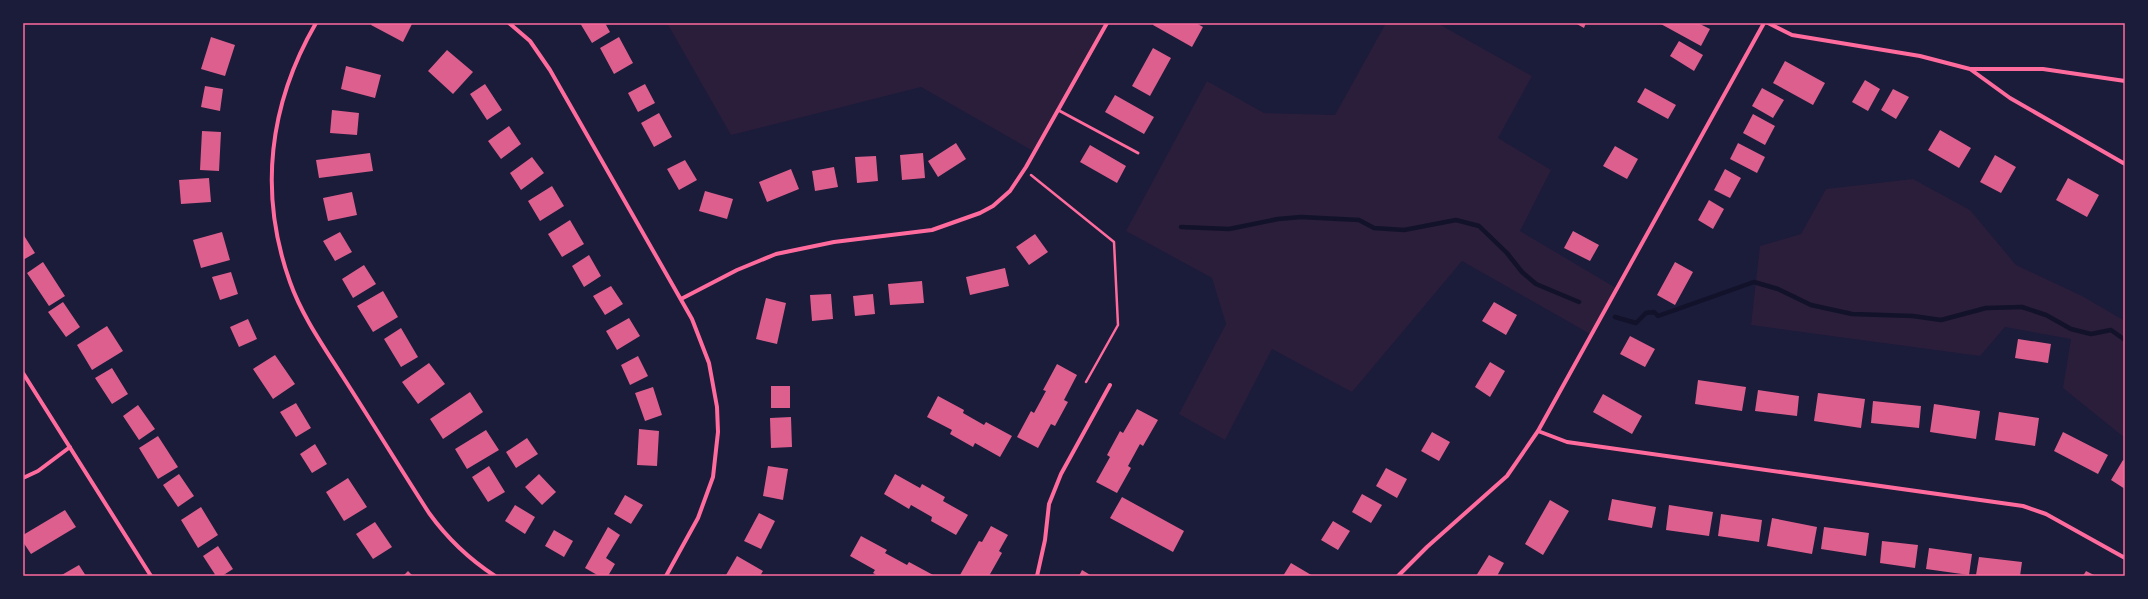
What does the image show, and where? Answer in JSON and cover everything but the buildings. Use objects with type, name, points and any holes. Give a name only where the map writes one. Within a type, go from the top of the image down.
[{"type":"street","points":[[316,23],[297,57],[284,92],[278,113],[272,159],[273,197],[277,234],[290,283],[313,329],[428,513],[451,541],[495,576]]},
{"type":"street","points":[[509,23],[530,41],[550,70],[692,318],[709,363],[716,407],[717,450],[710,490],[698,518],[666,576]]},
{"type":"street","points":[[681,299],[742,267],[776,254],[834,242],[932,230],[950,225],[993,206],[1010,190],[1025,170],[1107,23]]},
{"type":"street","points":[[1398,576],[1427,547],[1507,476],[1538,431],[1569,372],[1764,23]]},
{"type":"street","points":[[1768,23],[1792,35],[1920,56],[1970,69],[2043,68],[2125,81]]},
{"type":"street","points":[[1970,69],[2010,98],[2125,164]]},
{"type":"street","points":[[23,373],[151,576]]},
{"type":"street","points":[[1037,576],[1045,540],[1049,504],[1061,474],[1110,385]]},
{"type":"street","points":[[1538,431],[1567,442],[2023,506],[2046,514],[2125,558]]},
{"type":"street","points":[[23,478],[38,470],[70,447]]},
{"type":"lane","points":[[1058,110],[1138,153]]},
{"type":"path","points":[[1025,170],[1114,242],[1118,325],[1086,382]]},
{"type":"shaded area","points":[[667,23],[1107,23],[1035,152],[921,87],[731,135]]},
{"type":"shaded area","points":[[1386,23],[1437,23],[1532,76],[1498,138],[1551,170],[1520,231],[1616,288],[1590,334],[1462,261],[1352,392],[1272,349],[1225,440],[1179,414],[1226,324],[1212,278],[1126,231],[1207,81],[1264,113],[1335,115]]},
{"type":"shaded area","points":[[1913,179],[1970,210],[2016,265],[2082,296],[2125,321],[2125,438],[2063,388],[2071,339],[2005,327],[1980,356],[1751,325],[1760,246],[1801,234],[1826,189]]},
{"type":"waterway","points":[[1181,227],[1229,229],[1278,219],[1301,217],[1359,220],[1374,228],[1404,230],[1456,220],[1479,226],[1507,253],[1522,272],[1536,284],[1579,302]]},
{"type":"waterway","points":[[1615,317],[1636,323],[1646,313],[1654,312],[1658,316],[1754,282],[1778,289],[1811,305],[1852,314],[1913,316],[1941,320],[1986,308],[2022,307],[2046,315],[2071,329],[2091,334],[2111,330],[2125,340]]}]
